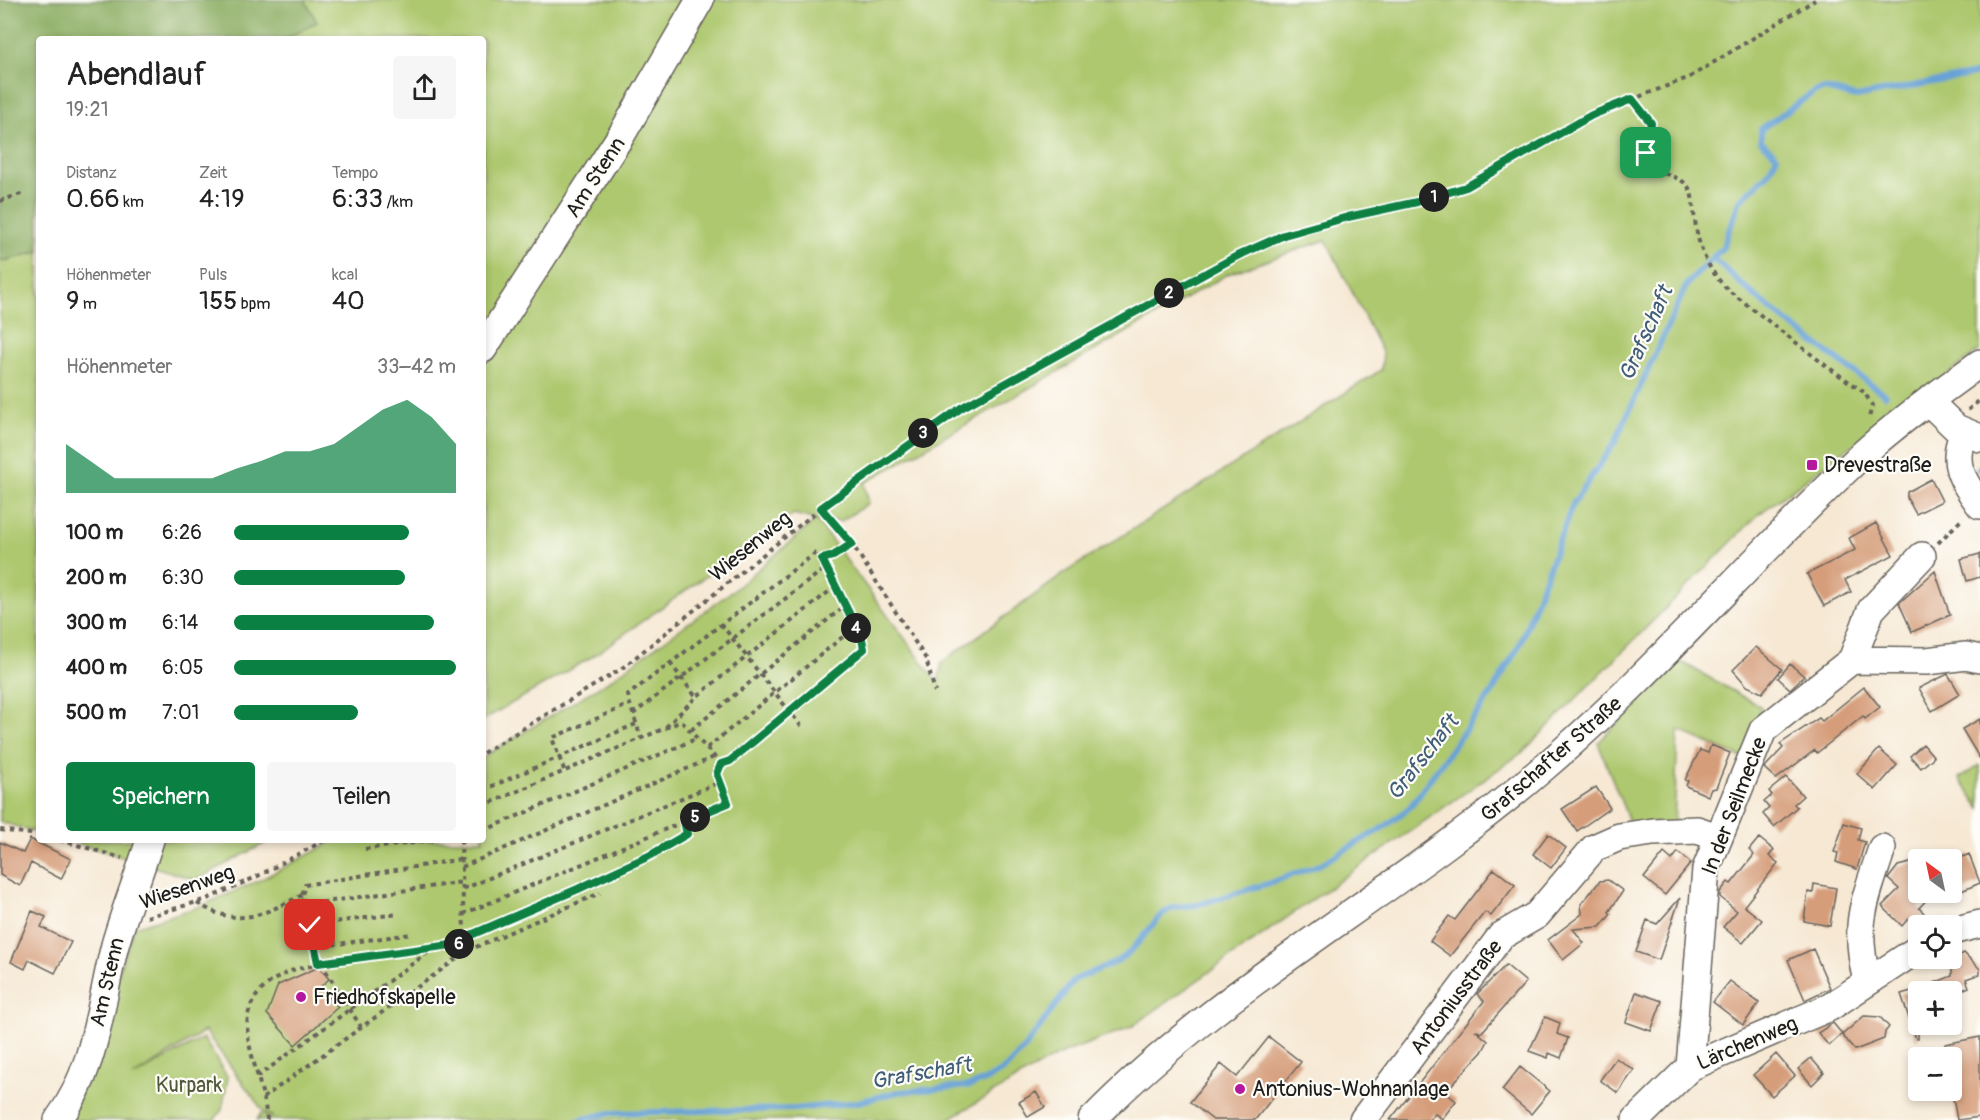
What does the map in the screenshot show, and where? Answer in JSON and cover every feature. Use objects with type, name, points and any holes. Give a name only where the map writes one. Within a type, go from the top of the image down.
[{"type":"street","name":"Am Stenn","points":[[486,345],[509,314],[622,134],[700,0]]},
{"type":"street","name":"Grafschafter Straße","points":[[1092,1120],[1194,1027],[1469,829],[1540,771],[1638,682],[1866,451],[1980,363]]},
{"type":"street","points":[[1929,402],[1972,436],[1957,449],[1957,460],[1979,504]]},
{"type":"street","points":[[1923,555],[1870,610],[1852,660],[1927,661],[1966,656],[1980,659]]},
{"type":"street","name":"In der Seilmecke","points":[[1690,1066],[1704,882],[1718,837],[1763,730],[1852,660]]},
{"type":"street","name":"Antoniusstraße","points":[[1363,1120],[1501,936],[1537,915],[1594,848],[1619,837],[1653,832],[1697,830],[1718,837]]},
{"type":"street","points":[[1867,981],[1858,933],[1861,914],[1882,848]]},
{"type":"street","name":"Am Stenn","points":[[58,1120],[71,1100],[91,1053],[121,925],[146,852]]},
{"type":"street","points":[[1962,928],[1980,924]]},
{"type":"street","name":"Lärchenweg","points":[[1636,1120],[1690,1066],[1830,1007],[1908,955]]},
{"type":"path","name":"Wiesenweg","points":[[486,751],[629,663],[821,508],[961,408],[1237,256],[1284,235],[1348,217],[1417,202],[1466,187],[1592,115],[1690,77],[1815,0]]},
{"type":"path","points":[[1632,99],[1651,123],[1646,149],[1649,161],[1659,171],[1684,182],[1690,189],[1702,255],[1714,275],[1728,290],[1868,396],[1872,405],[1865,432],[1866,451]]},
{"type":"path","points":[[0,201],[24,193]]},
{"type":"path","points":[[1923,555],[1979,504]]},
{"type":"path","points":[[821,508],[852,544],[926,659],[934,692]]},
{"type":"path","points":[[822,559],[833,556],[852,544]]},
{"type":"path","points":[[463,914],[728,803],[717,774],[721,764],[730,761],[864,649],[846,605],[817,552],[628,695],[641,738]]},
{"type":"path","points":[[633,714],[683,679],[827,567]]},
{"type":"path","points":[[666,728],[696,697],[836,586]]},
{"type":"path","points":[[691,730],[846,605]]},
{"type":"path","points":[[721,624],[801,726]]},
{"type":"path","points":[[707,748],[856,626]]},
{"type":"path","points":[[670,663],[696,697]]},
{"type":"path","points":[[564,770],[552,738],[630,704]]},
{"type":"path","points":[[486,804],[682,722],[721,764]]},
{"type":"path","points":[[486,789],[636,724]]},
{"type":"path","points":[[486,830],[698,738]]},
{"type":"path","points":[[462,867],[714,757]]},
{"type":"path","points":[[463,890],[720,782]]},
{"type":"path","points":[[267,1120],[246,1033],[253,1000],[262,989],[285,973],[320,963],[434,948],[465,940],[649,856],[687,834],[684,821]]},
{"type":"path","points":[[0,830],[36,835]]},
{"type":"path","points":[[82,843],[146,852]]},
{"type":"path","name":"Wiesenweg","points":[[121,925],[197,903],[256,877],[319,843]]},
{"type":"path","points":[[365,849],[413,843]]},
{"type":"path","points":[[461,843],[463,914],[465,940],[469,950]]},
{"type":"path","points":[[362,1027],[320,963],[302,888],[308,884],[462,859]]},
{"type":"path","points":[[304,904],[463,882]]},
{"type":"path","points":[[263,1098],[469,950],[600,893]]},
{"type":"path","points":[[197,903],[215,913],[244,918],[265,914],[302,895]]},
{"type":"path","points":[[310,925],[398,914]]},
{"type":"path","points":[[315,947],[412,934]]},
{"type":"path","points":[[256,1077],[434,948]]},
{"type":"green space","points":[[0,0],[305,0],[317,22],[291,36],[36,36],[36,252],[0,262]]},
{"type":"green space","name":"Kurpark","points":[[305,0],[1980,0],[1980,350],[1758,515],[1523,752],[1131,1027],[1056,1056],[947,1120],[257,1120],[261,1113],[273,1117],[263,1111],[205,1031],[133,1077],[203,1038],[228,1078],[222,1110],[214,1120],[69,1120],[134,927],[201,906],[262,879],[330,843],[486,843],[486,755],[610,680],[735,589],[816,520],[794,514],[590,658],[486,718],[486,36],[291,36],[316,22]],"holes":[[[1326,240],[1383,354],[1381,370],[1072,568],[942,662],[938,683],[817,521],[841,521],[869,503],[864,483],[1228,274]]]},
{"type":"green space","points":[[36,253],[36,832],[0,822],[0,262]]},
{"type":"green space","points":[[1678,660],[1761,707],[1758,727],[1745,759],[1678,730],[1674,825],[1632,829],[1598,743]]},
{"type":"green space","points":[[1980,765],[1980,808],[1959,778]]},
{"type":"green space","points":[[77,843],[265,843],[196,880]]},
{"type":"building","points":[[1931,479],[1942,501],[1916,514],[1907,498],[1907,492]]},
{"type":"building","points":[[1876,523],[1893,555],[1845,580],[1851,592],[1824,606],[1807,574],[1855,550],[1849,538]]},
{"type":"building","points":[[1980,554],[1980,577],[1967,581],[1961,559]]},
{"type":"building","points":[[1935,571],[1950,615],[1912,632],[1899,603]]},
{"type":"building","points":[[1756,647],[1782,669],[1762,693],[1747,686],[1733,670]]},
{"type":"building","points":[[1790,664],[1804,676],[1790,689],[1778,678]]},
{"type":"building","points":[[1948,674],[1960,694],[1932,711],[1919,688]]},
{"type":"building","points":[[1864,687],[1880,707],[1865,719],[1863,716],[1817,753],[1815,750],[1776,779],[1764,768],[1783,748],[1780,744],[1819,718],[1822,721]]},
{"type":"building","points":[[1980,719],[1980,759],[1962,729]]},
{"type":"building","points":[[1923,744],[1934,757],[1921,768],[1910,756]]},
{"type":"building","points":[[1711,745],[1730,753],[1716,788],[1711,789],[1708,796],[1686,786],[1688,781],[1685,780],[1700,750],[1708,753]]},
{"type":"building","points":[[1879,749],[1897,765],[1875,790],[1857,774]]},
{"type":"building","points":[[1786,777],[1803,796],[1794,804],[1797,807],[1774,827],[1763,814],[1769,808],[1764,802],[1772,795],[1769,791]]},
{"type":"building","points":[[1596,787],[1610,808],[1577,831],[1562,809]]},
{"type":"building","points":[[1844,823],[1861,828],[1858,840],[1865,842],[1857,869],[1836,862],[1838,853],[1834,852]]},
{"type":"building","points":[[1548,834],[1566,848],[1551,868],[1533,854]]},
{"type":"building","points":[[1759,838],[1774,850],[1769,856],[1778,863],[1744,906],[1762,920],[1743,943],[1723,927],[1737,911],[1720,897],[1720,892],[1728,882],[1731,884],[1754,855],[1749,850]]},
{"type":"building","points":[[30,839],[71,859],[61,879],[31,863],[20,886],[0,875],[0,842],[23,853]]},
{"type":"building","points":[[1678,852],[1691,863],[1665,895],[1644,878],[1664,853],[1672,860]]},
{"type":"building","points":[[1969,854],[1980,883],[1962,891],[1962,857]]},
{"type":"building","points":[[1908,864],[1908,903],[1924,903],[1919,908],[1924,915],[1908,915],[1908,919],[1902,926],[1882,906],[1899,889],[1888,879],[1898,866]]},
{"type":"building","points":[[1494,869],[1515,885],[1491,916],[1485,912],[1450,956],[1430,941],[1449,916],[1455,920]]},
{"type":"building","points":[[1608,880],[1623,891],[1609,912],[1611,914],[1600,927],[1573,929],[1584,943],[1563,960],[1548,940],[1582,914],[1581,904],[1600,881]]},
{"type":"building","points":[[1814,884],[1836,888],[1830,926],[1804,921],[1808,892],[1813,893]]},
{"type":"building","points":[[1680,898],[1659,960],[1636,952],[1647,920],[1657,924]]},
{"type":"building","points":[[32,911],[46,917],[41,927],[71,942],[55,973],[29,960],[25,969],[11,962]]},
{"type":"building","points":[[1813,949],[1830,988],[1805,1000],[1788,960]]},
{"type":"building","points":[[1964,953],[1980,969],[1980,974],[1966,979],[1969,987],[1962,990],[1962,981],[1939,981],[1952,976],[1952,969],[1962,969],[1962,954]]},
{"type":"building","points":[[1506,965],[1526,982],[1481,1033],[1475,1030],[1488,1041],[1482,1052],[1445,1092],[1456,1101],[1442,1119],[1435,1114],[1429,1120],[1390,1120],[1484,1001],[1477,994]]},
{"type":"building","name":"Friedhofskapelle","points":[[319,967],[329,979],[320,987],[338,1007],[295,1045],[267,1014],[278,985]]},
{"type":"building","points":[[1730,981],[1759,1003],[1743,1025],[1713,1002]]},
{"type":"building","points":[[1636,992],[1662,1001],[1651,1031],[1626,1022]]},
{"type":"building","points":[[1908,992],[1908,1015],[1901,994]]},
{"type":"building","points":[[1864,1016],[1880,1017],[1889,1027],[1884,1039],[1855,1050],[1842,1035]]},
{"type":"building","points":[[1545,1017],[1560,1023],[1557,1034],[1568,1038],[1561,1058],[1549,1053],[1548,1058],[1529,1051]]},
{"type":"building","points":[[1833,1023],[1842,1034],[1829,1046],[1818,1033]]},
{"type":"building","name":"Antonius-Wohnanlage","points":[[1269,1037],[1301,1062],[1255,1120],[1213,1120],[1190,1102],[1221,1064],[1237,1077]]},
{"type":"building","points":[[1980,1037],[1980,1117],[1957,1120],[1954,1101],[1962,1101],[1962,1047],[1946,1047],[1945,1044]]},
{"type":"building","points":[[1776,1054],[1795,1076],[1772,1096],[1753,1075]]},
{"type":"building","points":[[1616,1058],[1634,1070],[1618,1093],[1600,1080]]},
{"type":"building","points":[[1811,1058],[1824,1073],[1812,1085],[1798,1069]]},
{"type":"building","points":[[1520,1067],[1550,1091],[1531,1114],[1502,1090]]},
{"type":"building","points":[[1036,1092],[1045,1107],[1028,1117],[1019,1102]]},
{"type":"waterway","name":"Grafschaft","points":[[580,1120],[610,1113],[795,1109],[858,1102],[898,1092],[970,1086],[1006,1068],[1025,1047],[1074,980],[1114,963],[1130,952],[1162,914],[1174,907],[1197,905],[1270,883],[1319,865],[1386,826],[1410,807],[1493,691],[1520,644],[1573,504],[1615,442],[1687,284],[1723,247],[1740,200],[1767,175],[1777,156],[1761,141],[1761,129],[1814,92],[1825,89],[1856,97],[1980,73]]},
{"type":"waterway","points":[[1714,259],[1776,313],[1885,395]]},
{"type":"place","name":"Drevestraße","points":[[1812,465]]},
{"type":"place","name":"Friedhofskapelle","points":[[301,997]]},
{"type":"place","name":"Antonius-Wohnanlage","points":[[1240,1089]]},
{"type":"route","points":[[310,925],[318,963],[466,943],[464,938],[649,856],[687,834],[684,821],[728,803],[717,774],[721,764],[730,761],[864,649],[862,639],[822,559],[833,556],[852,544],[821,508],[935,424],[961,408],[1237,256],[1284,235],[1348,217],[1417,202],[1466,187],[1592,115],[1632,99],[1651,123],[1652,129],[1646,153]]}]
